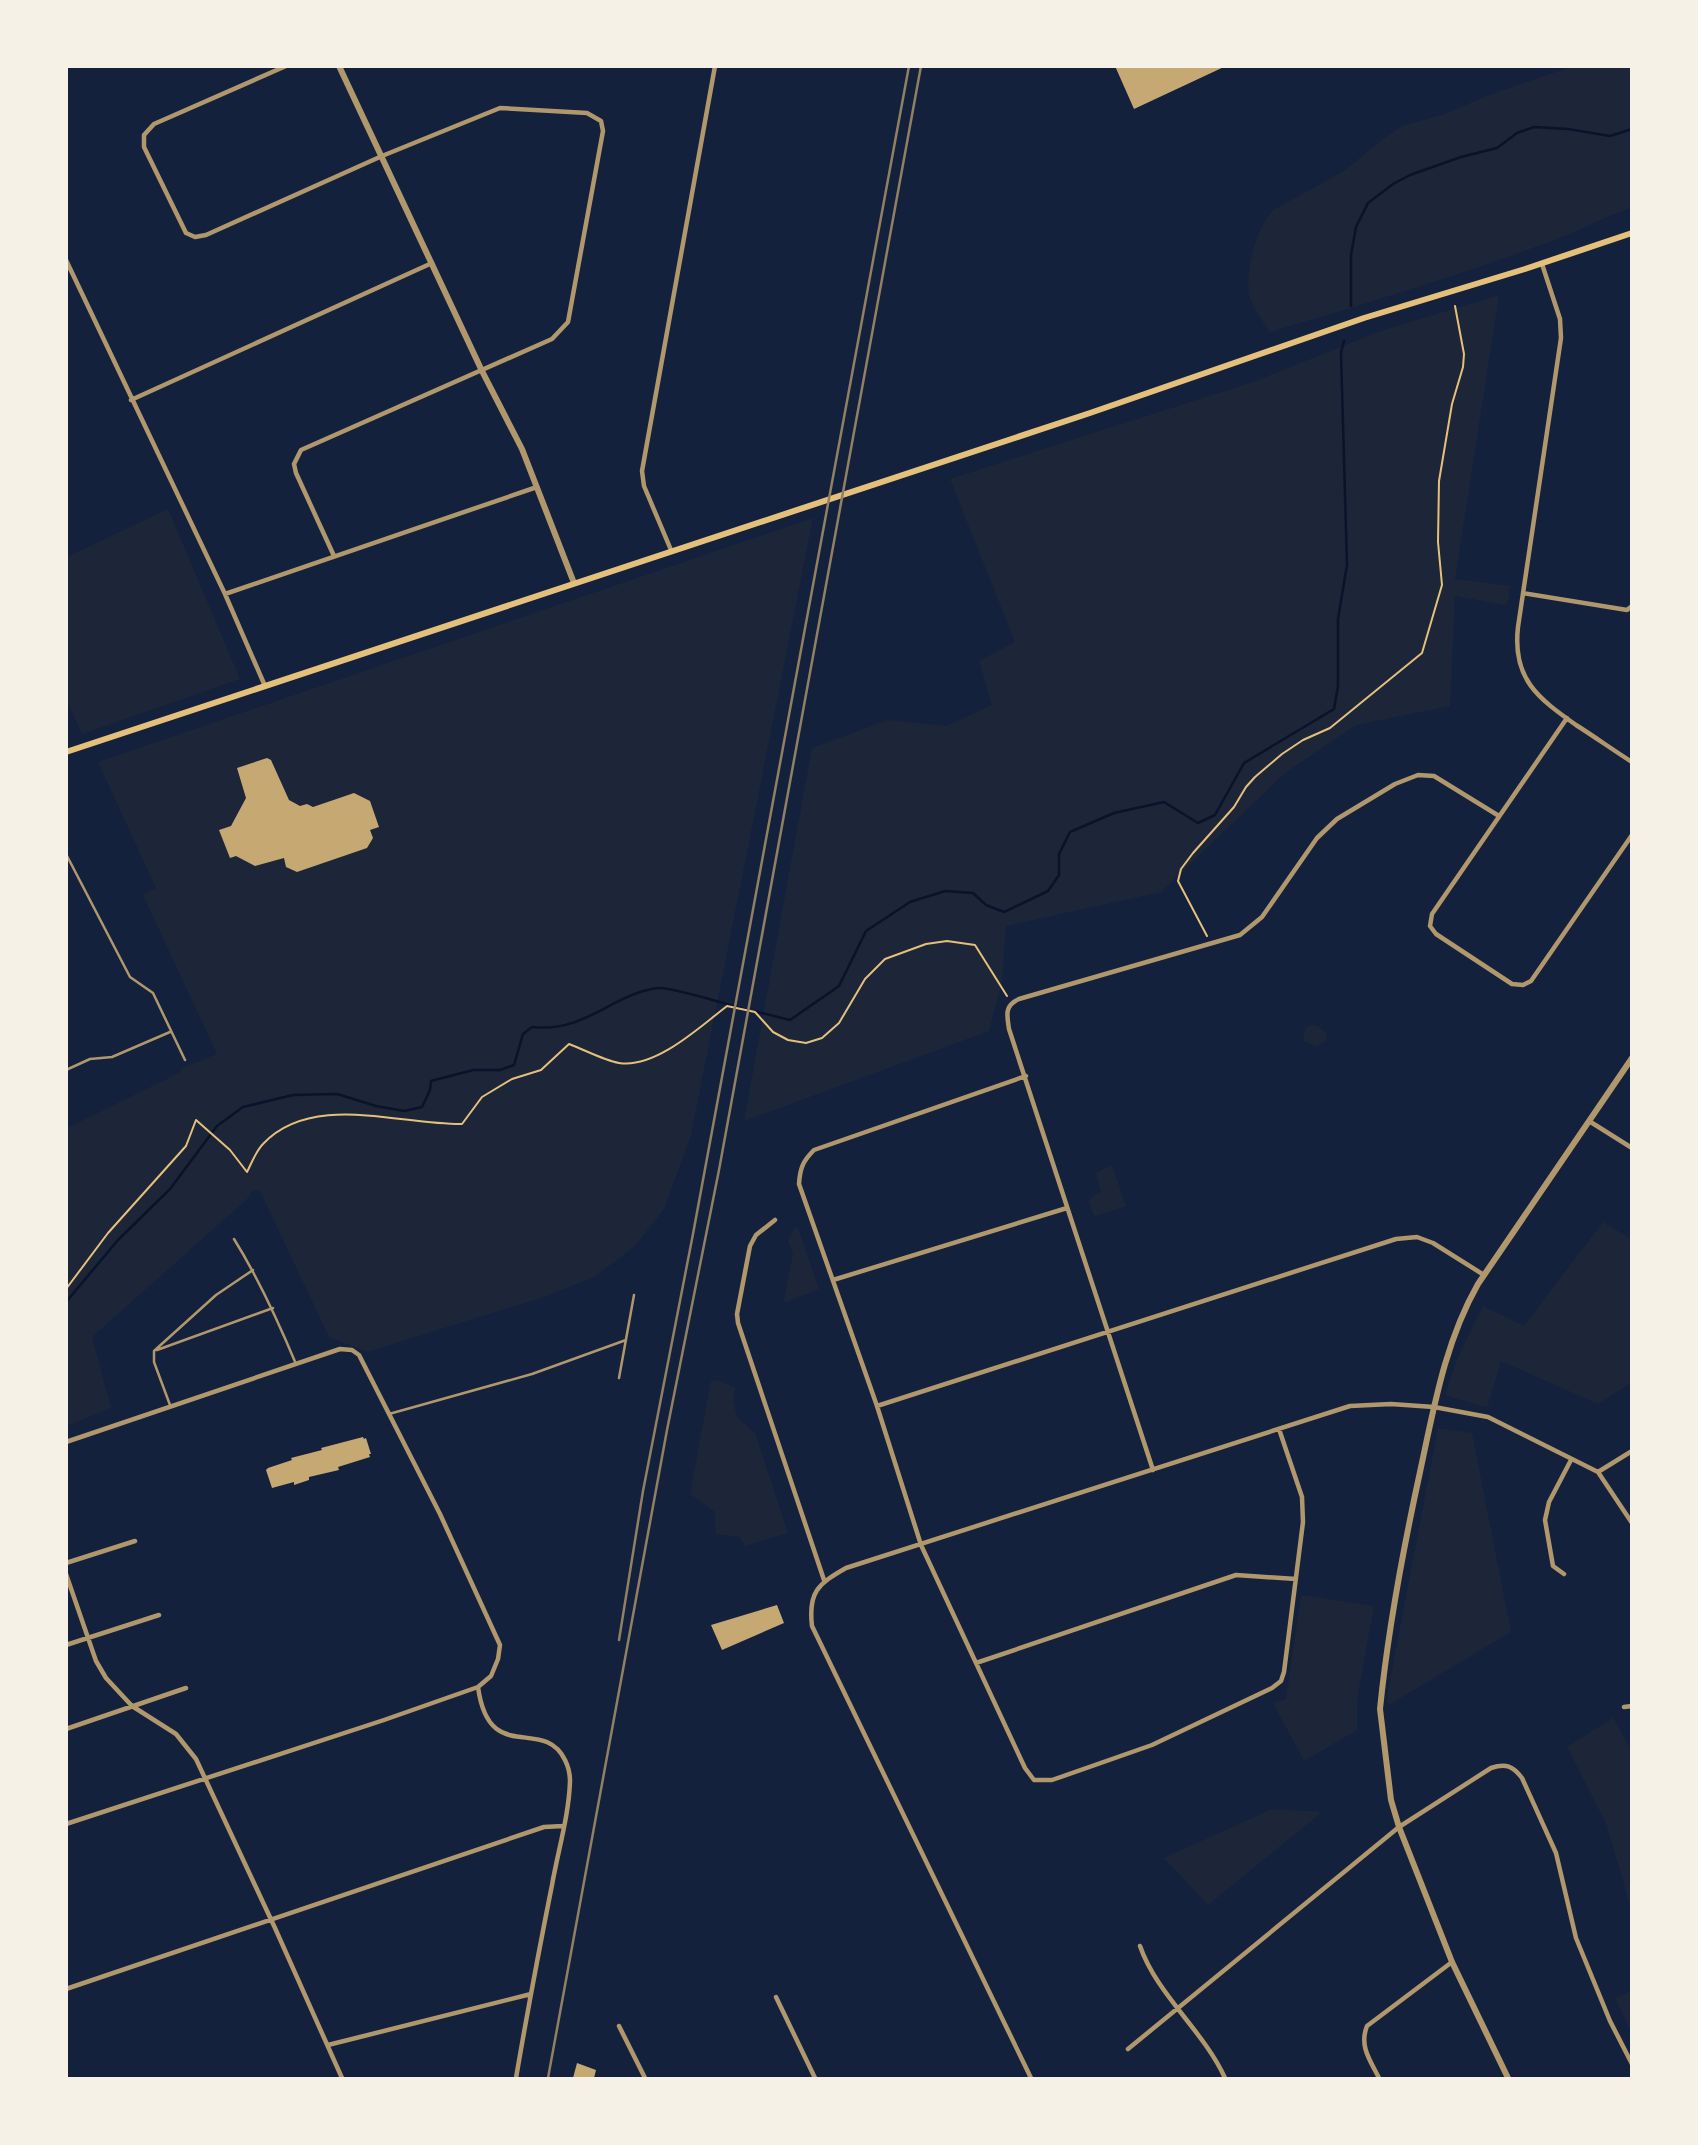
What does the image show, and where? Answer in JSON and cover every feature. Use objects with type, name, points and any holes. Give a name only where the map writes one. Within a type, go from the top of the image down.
[{"type":"main road","points":[[66,752],[1090,413],[1364,318],[1632,233]]},
{"type":"street","points":[[286,66],[153,124],[144,135],[144,147],[186,233],[195,237],[206,235],[382,156],[499,108],[587,113],[601,121],[603,131],[568,322],[552,339],[301,450],[294,464],[296,473],[334,556]]},
{"type":"street","points":[[339,66],[482,371],[522,449],[574,583]]},
{"type":"street","points":[[671,550],[644,486],[642,471],[715,66]]},
{"type":"street","points":[[66,260],[225,594],[265,687]]},
{"type":"street","points":[[131,400],[432,263]]},
{"type":"street","points":[[1542,263],[1560,319],[1561,338],[1517,636],[1520,666],[1537,695],[1632,762]]},
{"type":"street","points":[[225,594],[538,486]]},
{"type":"street","points":[[1523,593],[1627,610],[1632,607]]},
{"type":"street","points":[[1567,718],[1432,914],[1430,926],[1436,934],[1512,984],[1523,985],[1531,981],[1632,835]]},
{"type":"street","points":[[1153,1470],[1009,1029],[1006,1012],[1011,1003],[1240,935],[1262,917],[1318,838],[1337,819],[1395,785],[1418,775],[1434,776],[1499,816]]},
{"type":"street","points":[[1508,2078],[1452,1962],[1399,1827],[1391,1800],[1380,1709],[1394,1604],[1434,1407],[1452,1340],[1463,1312],[1484,1276],[1632,1058]]},
{"type":"street","points":[[1026,1076],[814,1150],[804,1160],[799,1184],[877,1406],[921,1545],[1024,1768],[1034,1780],[1052,1780],[1152,1745],[1272,1688],[1281,1681],[1303,1522],[1302,1497],[1279,1429]]},
{"type":"street","points":[[1589,1121],[1632,1148]]},
{"type":"street","points":[[833,1280],[1068,1208]]},
{"type":"street","points":[[775,1220],[756,1235],[750,1246],[737,1314],[738,1323],[824,1580]]},
{"type":"street","points":[[877,1406],[1108,1334],[1396,1239],[1417,1237],[1433,1243],[1484,1276]]},
{"type":"street","points":[[66,1442],[340,1349],[352,1350],[359,1355],[440,1514],[500,1646],[491,1676],[478,1687],[66,1824]]},
{"type":"street","points":[[1031,2078],[811,1626],[810,1609],[816,1591],[824,1580],[846,1568],[1350,1406],[1391,1404],[1434,1407],[1488,1417],[1598,1472],[1632,1523]]},
{"type":"street","points":[[1598,1472],[1632,1451]]},
{"type":"street","points":[[1564,1574],[1553,1566],[1545,1520],[1549,1502],[1571,1460]]},
{"type":"street","points":[[66,1563],[135,1542]]},
{"type":"street","points":[[66,1574],[87,1639],[106,1678],[132,1706],[176,1734],[196,1759],[342,2078]]},
{"type":"street","points":[[976,1663],[1236,1575],[1296,1579]]},
{"type":"street","points":[[66,1645],[159,1615]]},
{"type":"street","points":[[478,1687],[480,1705],[485,1717],[496,1729],[513,1737],[546,1741],[562,1755],[570,1777],[516,2078]]},
{"type":"street","points":[[66,1729],[186,1688]]},
{"type":"street","points":[[1624,1707],[1632,1706]]},
{"type":"street","points":[[1128,2049],[1399,1827],[1491,1768],[1503,1764],[1515,1768],[1522,1778],[1556,1853],[1576,1938],[1610,2021],[1632,2064]]},
{"type":"street","points":[[66,1990],[544,1827],[563,1826]]},
{"type":"street","points":[[1140,1946],[1147,1965],[1216,2059],[1225,2078]]},
{"type":"street","points":[[1379,2078],[1363,2046],[1367,2026],[1452,1962]]},
{"type":"street","points":[[328,2045],[531,1994]]},
{"type":"street","points":[[776,1997],[816,2078]]},
{"type":"street","points":[[619,2026],[645,2078]]},
{"type":"lane","points":[[66,854],[130,977],[153,993],[185,1060]]},
{"type":"lane","points":[[66,1070],[90,1059],[112,1058],[170,1032]]},
{"type":"lane","points":[[234,1239],[272,1308],[296,1364]]},
{"type":"lane","points":[[170,1405],[154,1363],[154,1351],[216,1295],[253,1270]]},
{"type":"lane","points":[[619,1378],[634,1295]]},
{"type":"lane","points":[[154,1351],[272,1308]]},
{"type":"lane","points":[[389,1413],[532,1374],[626,1340]]},
{"type":"path","points":[[1207,936],[1178,881],[1181,869],[1193,853],[1234,807],[1246,786],[1255,777],[1303,740],[1330,728],[1373,690],[1392,679],[1422,653],[1442,585],[1438,542],[1439,481],[1452,404],[1463,367],[1464,354],[1455,306]]},
{"type":"path","points":[[66,1289],[108,1233],[186,1146],[196,1120],[218,1138],[247,1172],[265,1141],[288,1126],[318,1115],[341,1114],[462,1124],[482,1097],[512,1079],[541,1070],[569,1044],[618,1063],[632,1064],[656,1057],[727,1006],[755,1012],[773,1032],[788,1040],[806,1044],[822,1038],[839,1023],[865,979],[885,959],[926,944],[947,941],[975,946],[1007,997]]},
{"type":"shaded area","points":[[1571,67],[1631,67],[1631,208],[1482,266],[1270,332],[1250,298],[1248,276],[1257,238],[1268,216],[1275,209],[1344,171],[1402,126],[1445,114],[1489,95]]},
{"type":"shaded area","points":[[1499,295],[1455,579],[1510,586],[1507,605],[1455,596],[1450,706],[1356,725],[1285,773],[1161,892],[1006,926],[1002,981],[989,1031],[744,1121],[812,748],[888,720],[947,726],[992,705],[979,661],[1015,642],[950,479],[1253,382],[1378,332]]},
{"type":"shaded area","points":[[168,509],[240,679],[82,734],[67,701],[67,557]]},
{"type":"shaded area","points":[[813,518],[691,1135],[664,1209],[635,1246],[594,1277],[547,1296],[367,1352],[329,1337],[260,1191],[253,1190],[247,1199],[92,1337],[111,1408],[67,1426],[66,1136],[69,1127],[181,1072],[180,1069],[217,1054],[143,895],[156,888],[98,762]]},
{"type":"shaded area","points":[[1310,1025],[1318,1026],[1327,1034],[1326,1040],[1317,1047],[1303,1041],[1305,1029]]},
{"type":"shaded area","points":[[1112,1165],[1126,1206],[1096,1216],[1089,1201],[1101,1192],[1096,1173]]},
{"type":"shaded area","points":[[1603,1222],[1631,1239],[1631,1383],[1598,1404],[1501,1361],[1487,1408],[1445,1395],[1458,1357],[1483,1306],[1524,1326]]},
{"type":"shaded area","points":[[794,1228],[798,1228],[819,1289],[786,1302],[784,1300],[793,1254],[788,1241]]},
{"type":"shaded area","points":[[718,1380],[735,1388],[733,1401],[737,1417],[755,1433],[788,1533],[745,1546],[740,1537],[716,1534],[715,1512],[690,1494],[711,1381]]},
{"type":"shaded area","points":[[1438,1428],[1472,1433],[1511,1632],[1387,1706],[1388,1691]]},
{"type":"shaded area","points":[[1301,1595],[1374,1606],[1357,1699],[1357,1730],[1304,1761],[1273,1703],[1286,1699]]},
{"type":"shaded area","points":[[1613,1718],[1631,1749],[1631,1908],[1606,1823],[1567,1747]]},
{"type":"shaded area","points":[[1272,1809],[1322,1812],[1208,1905],[1164,1858]]},
{"type":"shaded area","points":[[1631,1991],[1631,2032],[1615,1998]]},
{"type":"building","points":[[1115,66],[1226,66],[1134,109]]},
{"type":"building","points":[[267,758],[271,760],[289,800],[300,806],[307,804],[313,807],[354,793],[370,801],[379,827],[370,830],[373,838],[367,848],[297,872],[286,867],[284,858],[255,866],[236,856],[230,858],[219,830],[231,826],[246,798],[237,768]]},
{"type":"building","points":[[366,1438],[370,1457],[338,1467],[339,1470],[309,1477],[309,1480],[294,1485],[294,1482],[272,1488],[266,1470],[268,1468],[292,1460],[291,1458],[322,1450],[321,1448]]},
{"type":"building","points":[[777,1605],[784,1623],[722,1650],[711,1625]]},
{"type":"building","points":[[577,2063],[596,2070],[594,2078],[573,2078]]},
{"type":"waterway","points":[[1351,306],[1351,255],[1356,227],[1368,203],[1393,184],[1461,157],[1497,148],[1517,133],[1534,127],[1610,136],[1632,129]]},
{"type":"waterway","points":[[754,1011],[790,1020],[839,986],[866,931],[910,902],[945,891],[973,893],[986,905],[1004,912],[1048,891],[1059,875],[1059,854],[1070,832],[1114,813],[1164,802],[1198,823],[1215,815],[1244,763],[1334,709],[1338,686],[1338,619],[1347,565],[1341,352],[1344,341]]},
{"type":"waterway","points":[[66,1302],[118,1240],[170,1189],[217,1126],[243,1107],[293,1095],[337,1094],[404,1111],[422,1107],[431,1081],[473,1070],[500,1070],[514,1065],[523,1034],[532,1027],[568,1024],[626,997],[658,988],[688,993],[747,1010]]},
{"type":"railway","points":[[619,1640],[643,1491],[909,66]]},
{"type":"railway","points":[[548,2078],[667,1430],[719,1170],[921,66]]}]
